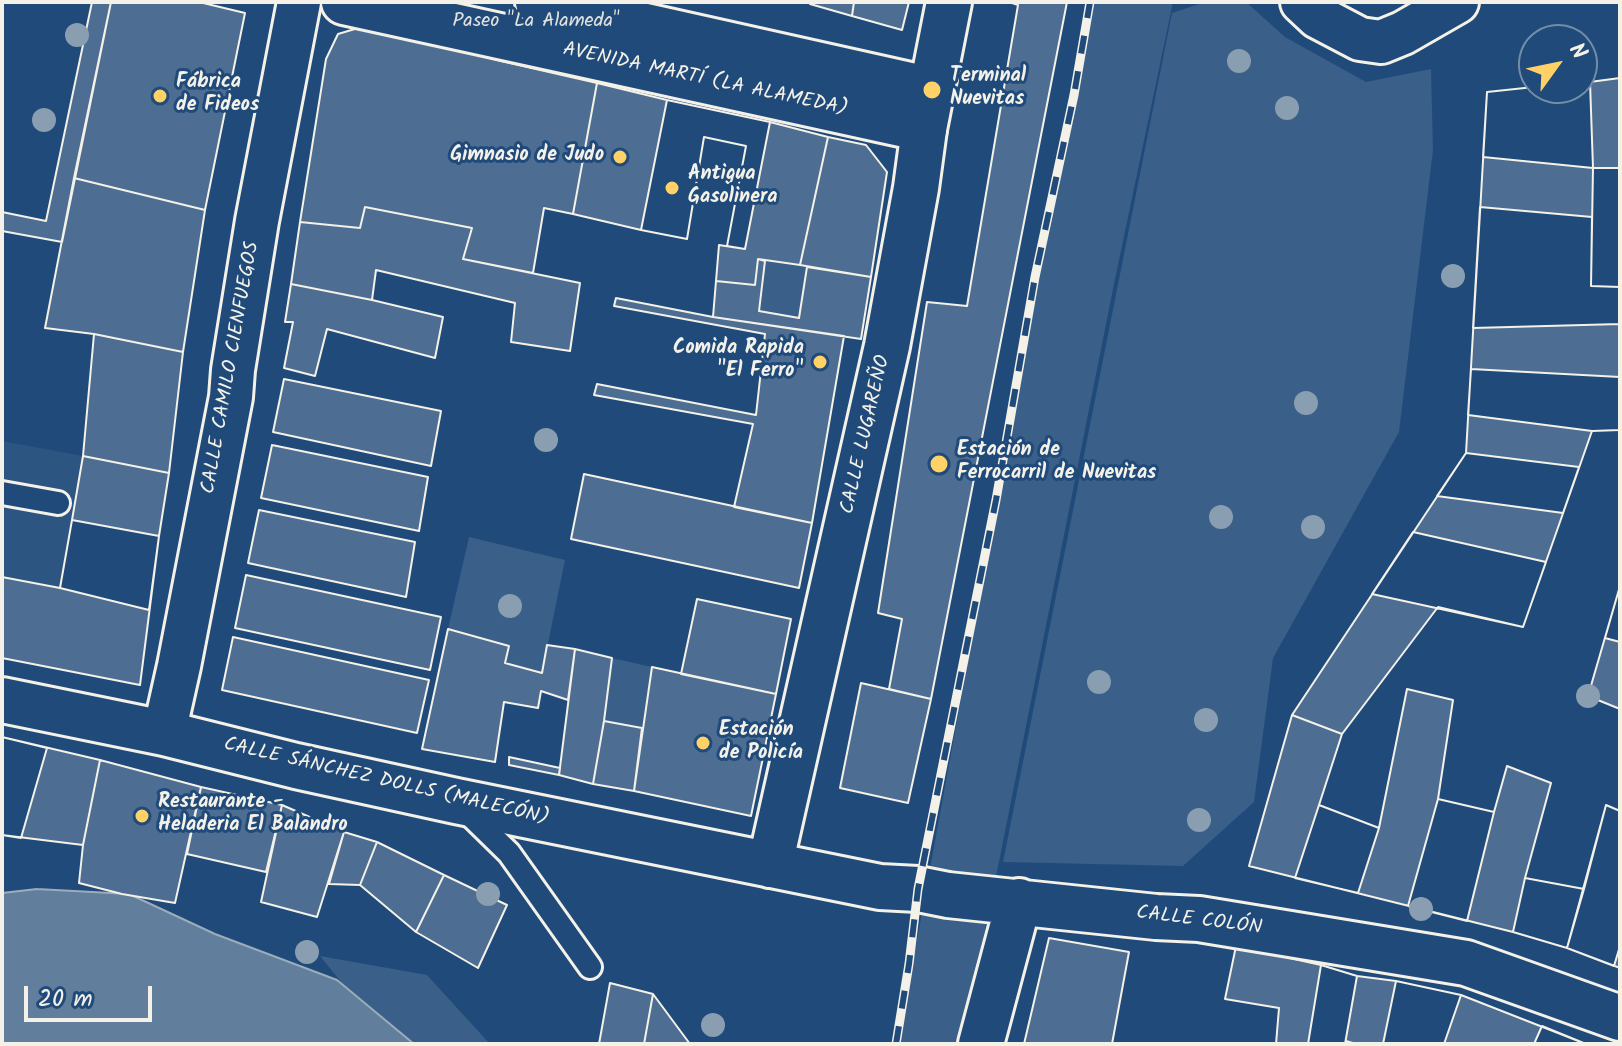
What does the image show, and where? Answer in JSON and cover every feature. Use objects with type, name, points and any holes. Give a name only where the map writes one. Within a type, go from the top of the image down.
[{"type":"street","name":"CALLE CAMILO CIENFUEGOS","points":[[164,733],[231,397],[257,221],[299,2]]},
{"type":"street","name":"AVENIDA MARTÍ (LA ALAMEDA)","points":[[344,2],[928,109]]},
{"type":"street","name":"AVENIDA MARTÍ (LA ALAMEDA)","points":[[538,2],[928,109]]},
{"type":"street","name":"CALLE LUGAREÑO","points":[[770,865],[887,346],[949,2]]},
{"type":"street","points":[[1302,2],[1318,17],[1360,39],[1381,42],[1457,2]]},
{"type":"street","name":"CALLE SÁNCHEZ DOLLS (MALECÓN)","points":[[2,700],[164,733],[456,801],[770,865]]},
{"type":"street","name":"CALLE COLÓN","points":[[770,865],[880,887],[1199,919],[1466,963],[1620,1018]]},
{"type":"street","points":[[981,1044],[1019,901]]},
{"type":"lane","points":[[2,493],[58,503]]},
{"type":"lane","points":[[456,801],[509,853],[590,967]]},
{"type":"shaded area","points":[[1088,2],[1173,2],[960,1044],[898,1044]]},
{"type":"shaded area","points":[[1205,2],[1246,2],[1285,37],[1366,82],[1431,69],[1433,150],[1399,432],[1273,658],[1254,802],[1183,866],[1003,862],[1172,13]]},
{"type":"shaded area","points":[[765,261],[807,267],[799,318],[759,311]]},
{"type":"shaded area","points":[[2,441],[83,456],[60,588],[2,577]]},
{"type":"shaded area","points":[[469,537],[565,560],[542,673],[505,663],[509,647],[448,629]]},
{"type":"shaded area","points":[[612,658],[652,667],[642,728],[604,721]]},
{"type":"shaded area","points":[[37,889],[129,894],[215,934],[337,980],[414,1044],[2,1044],[2,893]]},
{"type":"shaded area","points":[[320,956],[427,975],[490,1044],[391,1044]]},
{"type":"building","points":[[92,2],[111,2],[62,242],[2,231],[2,212],[46,221]]},
{"type":"building","name":"Fábrica de Fideos","points":[[111,2],[199,2],[245,13],[205,210],[74,178]]},
{"type":"building","points":[[854,2],[852,16],[810,4]]},
{"type":"building","points":[[854,2],[909,2],[902,30],[852,16]]},
{"type":"building","name":"Estación de Ferrocarril de Nuevitas","points":[[1009,2],[1067,2],[931,699],[889,689],[902,619],[878,613],[927,302],[967,306],[1018,5]]},
{"type":"building","points":[[365,26],[597,83],[573,214],[544,208],[533,273],[463,259],[472,228],[365,207],[360,228],[300,222],[326,59],[338,34]]},
{"type":"building","points":[[1620,78],[1620,168],[1593,168],[1591,286],[1620,287],[1620,430],[1592,431],[1523,627],[1438,607],[1342,734],[1292,715],[1466,453],[1487,92],[1518,89],[1518,104],[1598,104],[1598,81]]},
{"type":"building","name":"Gimnasio de Judo","points":[[597,83],[667,100],[641,230],[573,214]]},
{"type":"building","points":[[1518,89],[1518,104],[1591,104],[1593,168],[1483,157],[1487,92]]},
{"type":"building","name":"Antigua Gasolinera","points":[[667,100],[770,122],[745,249],[727,246],[746,146],[704,137],[687,239],[641,230]]},
{"type":"building","name":"Antigua Gasolinera","points":[[667,100],[770,122],[745,249],[727,246],[746,146],[704,137],[687,239],[641,230]]},
{"type":"building","points":[[770,122],[828,137],[800,265],[758,259],[755,285],[716,281],[719,245],[745,249]]},
{"type":"building","points":[[828,137],[866,145],[887,172],[871,277],[800,265]]},
{"type":"building","points":[[74,178],[205,210],[183,352],[94,334],[45,328]]},
{"type":"building","points":[[365,207],[472,228],[463,259],[580,283],[570,351],[511,342],[515,303],[376,270],[372,300],[291,284],[300,222],[360,228]]},
{"type":"building","points":[[1480,207],[1592,217],[1591,286],[1620,287],[1620,324],[1473,328]]},
{"type":"building","points":[[758,259],[765,261],[759,311],[799,318],[807,267],[871,277],[861,339],[713,317],[716,281],[755,285]]},
{"type":"building","points":[[291,284],[443,317],[435,358],[327,329],[315,376],[284,368],[293,322],[285,322]]},
{"type":"building","points":[[616,298],[713,317],[844,336],[812,523],[734,507],[753,424],[594,395],[597,384],[756,415],[765,334],[614,306]]},
{"type":"building","points":[[94,334],[183,352],[169,473],[83,456]]},
{"type":"building","points":[[1471,369],[1620,377],[1620,430],[1592,431],[1468,415]]},
{"type":"building","points":[[284,379],[441,411],[431,466],[273,432]]},
{"type":"building","points":[[272,445],[428,477],[419,531],[261,498]]},
{"type":"building","points":[[1466,453],[1579,467],[1563,513],[1437,496]]},
{"type":"building","points":[[83,456],[169,473],[159,536],[72,520]]},
{"type":"building","points":[[584,474],[812,523],[799,588],[571,539]]},
{"type":"building","points":[[259,510],[415,542],[406,597],[248,563]]},
{"type":"building","points":[[72,520],[159,536],[140,685],[2,658],[2,577],[60,588]]},
{"type":"building","points":[[72,520],[159,536],[149,610],[60,588]]},
{"type":"building","points":[[1413,532],[1546,562],[1523,627],[1372,594]]},
{"type":"building","points":[[246,575],[441,617],[430,670],[235,628]]},
{"type":"building","points":[[1620,586],[1620,709],[1588,696]]},
{"type":"building","points":[[1620,586],[1620,642],[1605,638]]},
{"type":"building","points":[[697,599],[791,619],[776,694],[681,674]]},
{"type":"building","points":[[448,629],[509,646],[505,663],[542,673],[547,645],[575,649],[568,700],[541,691],[538,708],[504,702],[495,762],[422,749]]},
{"type":"building","points":[[233,637],[429,680],[417,733],[222,690]]},
{"type":"building","points":[[575,649],[612,658],[593,784],[559,775]]},
{"type":"building","name":"Estación de Policía","points":[[652,667],[776,694],[751,816],[634,791]]},
{"type":"building","points":[[861,683],[931,699],[908,803],[840,788]]},
{"type":"building","points":[[1407,689],[1453,700],[1438,799],[1494,812],[1507,766],[1551,783],[1525,878],[1584,889],[1606,805],[1620,811],[1620,968],[1513,932],[1249,866],[1292,715],[1342,734],[1319,805],[1379,828]]},
{"type":"building","points":[[604,721],[642,728],[634,791],[593,784]]},
{"type":"building","points":[[2,737],[100,760],[83,845],[2,835]]},
{"type":"building","points":[[2,737],[47,748],[21,838],[2,835]]},
{"type":"building","points":[[509,757],[560,768],[559,775],[509,765]]},
{"type":"building","name":"Restaurante - Heladeria El Balandro","points":[[100,760],[201,787],[175,903],[79,883],[83,845]]},
{"type":"building","points":[[201,787],[282,805],[266,872],[187,854]]},
{"type":"building","points":[[1438,799],[1494,812],[1467,921],[1408,906]]},
{"type":"building","points":[[282,805],[344,832],[317,917],[261,902]]},
{"type":"building","points":[[1319,805],[1379,828],[1358,893],[1295,878]]},
{"type":"building","points":[[1606,805],[1620,811],[1620,946],[1614,966],[1567,948]]},
{"type":"building","points":[[344,832],[377,842],[360,885],[329,884]]},
{"type":"building","points":[[377,842],[444,875],[416,932],[360,885]]},
{"type":"building","points":[[444,875],[507,905],[478,968],[416,932]]},
{"type":"building","points":[[1525,878],[1584,889],[1567,948],[1513,932]]},
{"type":"building","points":[[1049,938],[1129,952],[1112,1044],[1024,1044]]},
{"type":"building","points":[[1236,946],[1357,976],[1461,995],[1586,1044],[1356,1044],[1346,1041],[1345,1044],[1276,1044],[1279,1008],[1225,999]]},
{"type":"building","points":[[1321,965],[1357,976],[1345,1044],[1308,1044]]},
{"type":"building","points":[[1396,981],[1461,995],[1444,1044],[1383,1044]]},
{"type":"building","points":[[610,983],[653,994],[644,1044],[599,1044]]},
{"type":"building","points":[[653,994],[690,1044],[644,1044]]},
{"type":"building","points":[[1542,1026],[1586,1044],[1534,1044]]},
{"type":"railway","points":[[896,1044],[918,889],[996,500],[1035,277],[1074,95],[1090,2]]},
{"type":"place","name":"Terminal Nuevitas","points":[[932,90]]},
{"type":"place","name":"Fábrica de Fideos","points":[[160,96]]},
{"type":"place","name":"Gimnasio de Judo","points":[[620,157]]},
{"type":"place","name":"Antigua Gasolinera","points":[[672,188]]},
{"type":"place","name":"Comida Rapida \"El Ferro\"","points":[[820,362]]},
{"type":"place","name":"Estación de Ferrocarril de Nuevitas","points":[[939,464]]},
{"type":"place","name":"Estación de Policía","points":[[703,743]]},
{"type":"place","name":"Restaurante - Heladeria El Balandro","points":[[142,816]]},
{"type":"park label","name":"Paseo \"La Alameda\"","points":[[536,23]]}]
